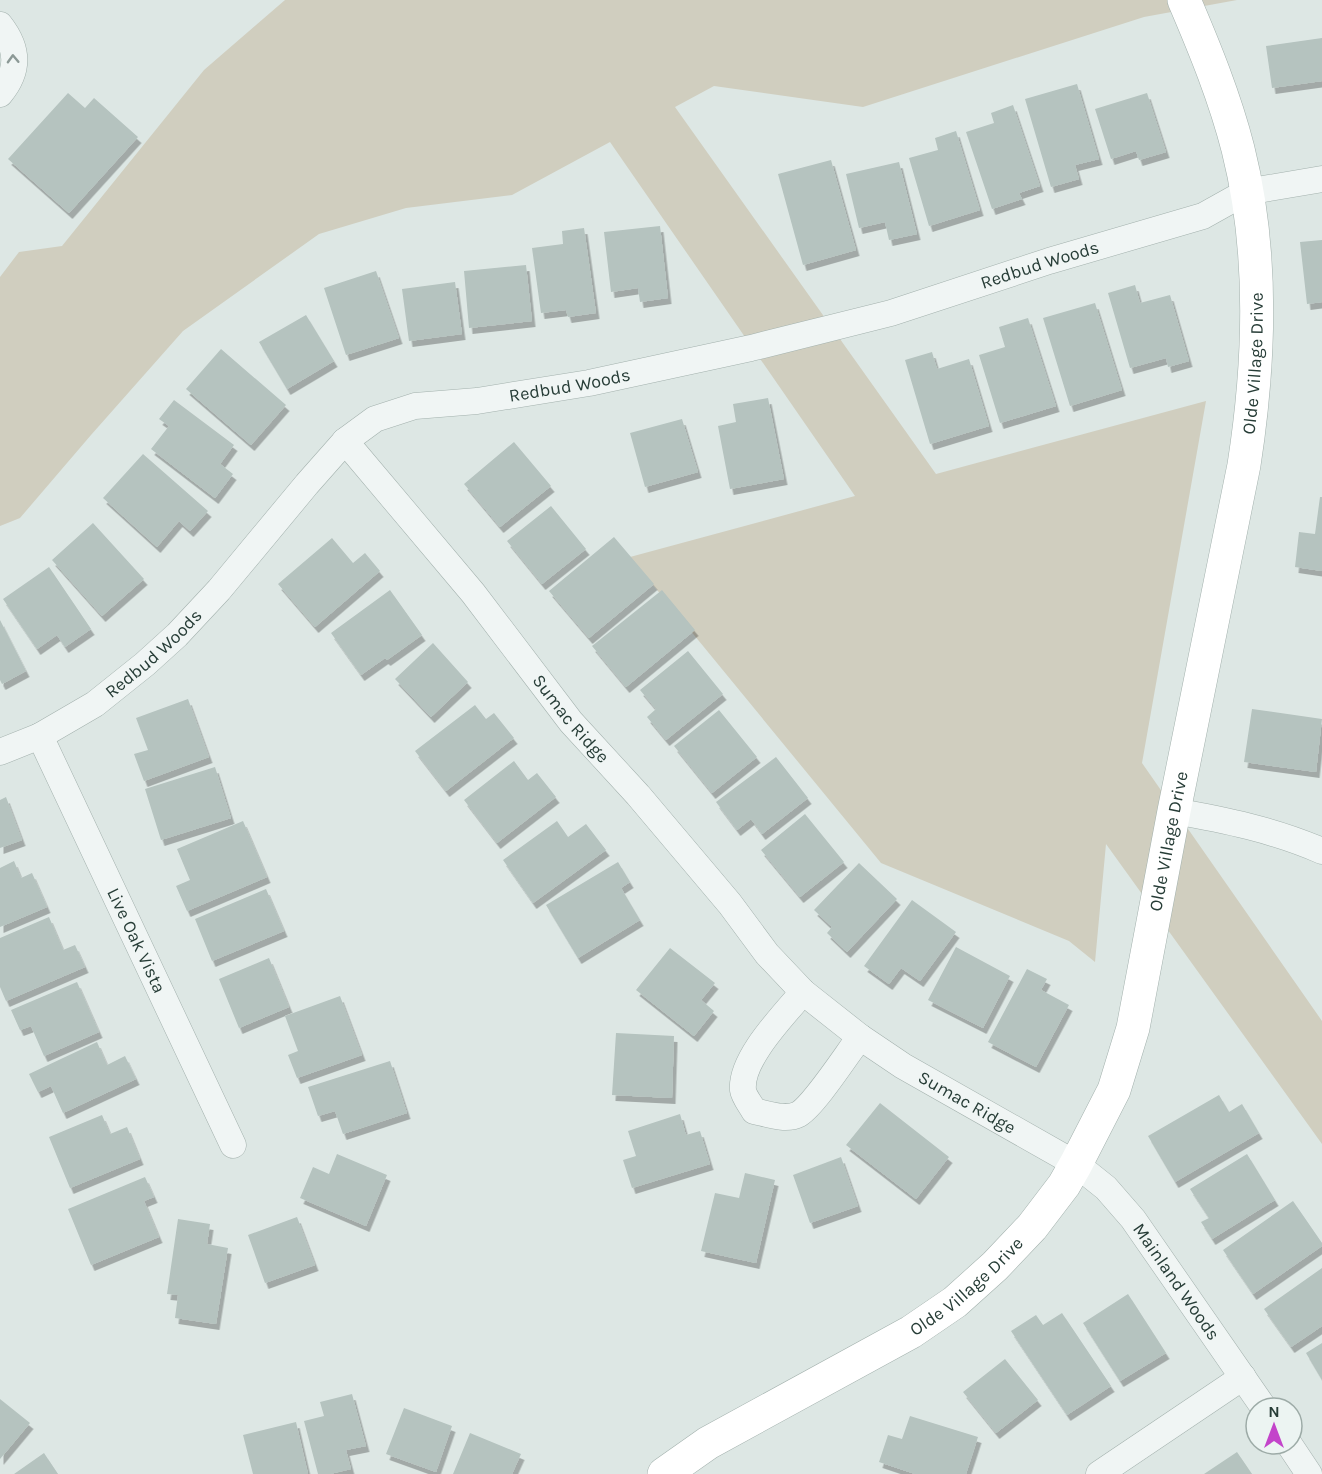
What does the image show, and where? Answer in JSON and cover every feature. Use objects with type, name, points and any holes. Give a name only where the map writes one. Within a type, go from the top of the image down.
[{"type":"street","name":"Olde Village Drive","points":[[664,1474],[708,1443],[911,1332],[955,1302],[995,1266],[1032,1227],[1064,1185],[1114,1090],[1133,1028],[1252,417],[1257,334],[1254,250],[1246,192],[1239,150],[1215,73],[1184,0]]},
{"type":"street","points":[[0,25],[9,37],[14,53],[14,70],[8,84],[0,94]]},
{"type":"street","name":"Redbud Woods","points":[[0,752],[40,736],[95,704],[177,635],[219,590],[345,441],[375,419],[416,406],[477,401],[589,383],[750,348],[891,313],[1049,261],[1203,216],[1246,192],[1322,179]]},
{"type":"street","name":"Sumac Ridge","points":[[345,441],[473,593],[571,722],[638,795],[730,904],[767,954],[803,992],[860,1037],[903,1066],[1076,1164]]},
{"type":"street","name":"Live Oak Vista","points":[[40,736],[233,1145]]},
{"type":"street","points":[[1174,811],[1243,824],[1293,838],[1322,851]]},
{"type":"street","points":[[803,992],[764,1039],[747,1067],[743,1091],[754,1111],[779,1117],[799,1114],[815,1099],[860,1037]]},
{"type":"street","name":"Mainland Woods","points":[[1076,1164],[1106,1188],[1133,1219],[1256,1396]]},
{"type":"street","points":[[1099,1474],[1243,1377]]},
{"type":"street","points":[[1297,1456],[1310,1474]]},
{"type":"shaded area","points":[[285,0],[1237,0],[1144,17],[863,107],[714,86],[675,107],[936,474],[1206,401],[1142,763],[1322,1021],[1322,1144],[1106,844],[1095,962],[1069,941],[881,863],[630,557],[855,496],[610,142],[512,195],[406,208],[319,234],[183,331],[20,518],[0,526],[0,277],[19,252],[62,246],[204,70]]},
{"type":"building","points":[[1322,38],[1322,81],[1272,88],[1266,46]]},
{"type":"building","points":[[1077,84],[1099,159],[1075,165],[1079,179],[1051,187],[1025,99]]},
{"type":"building","points":[[68,93],[85,108],[94,98],[138,137],[69,213],[8,159]]},
{"type":"building","points":[[1147,93],[1166,152],[1139,160],[1136,151],[1111,159],[1095,109]]},
{"type":"building","points":[[1013,105],[1040,186],[1019,193],[1022,199],[992,209],[966,132],[994,123],[991,113]]},
{"type":"building","points":[[956,131],[980,210],[929,226],[909,158],[938,150],[935,138]]},
{"type":"building","points":[[831,160],[856,250],[803,265],[778,174]]},
{"type":"building","points":[[899,162],[917,234],[889,240],[885,222],[859,228],[846,174]]},
{"type":"building","points":[[660,226],[668,298],[640,302],[638,288],[611,292],[604,232]]},
{"type":"building","points":[[584,228],[596,313],[568,317],[566,310],[541,313],[532,248],[563,244],[562,231]]},
{"type":"building","points":[[1322,240],[1322,302],[1307,304],[1300,242]]},
{"type":"building","points":[[526,265],[532,321],[469,328],[464,271]]},
{"type":"building","points":[[376,271],[399,338],[346,355],[324,288]]},
{"type":"building","points":[[455,282],[462,334],[409,341],[402,289]]},
{"type":"building","points":[[1135,285],[1140,303],[1170,295],[1189,361],[1168,367],[1166,358],[1130,368],[1108,293]]},
{"type":"building","points":[[1095,303],[1122,390],[1070,406],[1043,318]]},
{"type":"building","points":[[306,315],[334,361],[287,389],[259,342]]},
{"type":"building","points":[[1028,318],[1056,406],[1000,423],[979,355],[1005,347],[999,327]]},
{"type":"building","points":[[221,349],[286,405],[251,445],[186,389]]},
{"type":"building","points":[[932,352],[937,369],[969,359],[989,426],[930,444],[905,360]]},
{"type":"building","points":[[768,398],[784,479],[730,489],[718,426],[736,422],[733,404]]},
{"type":"building","points":[[174,400],[234,445],[220,464],[233,474],[215,498],[151,449],[169,426],[159,419]]},
{"type":"building","points":[[682,419],[698,472],[645,487],[630,433]]},
{"type":"building","points":[[514,442],[551,486],[500,527],[464,484]]},
{"type":"building","points":[[143,454],[208,511],[190,531],[179,521],[157,547],[103,498]]},
{"type":"building","points":[[1320,497],[1322,497],[1322,571],[1295,567],[1299,532],[1315,534]]},
{"type":"building","points":[[551,506],[586,549],[542,584],[507,541]]},
{"type":"building","points":[[93,523],[144,579],[102,616],[52,560]]},
{"type":"building","points":[[614,537],[654,584],[589,638],[549,591]]},
{"type":"building","points":[[332,538],[353,563],[365,553],[380,571],[315,627],[278,584]]},
{"type":"building","points":[[49,567],[91,629],[65,647],[57,635],[37,649],[3,599]]},
{"type":"building","points":[[390,590],[422,635],[361,675],[331,633]]},
{"type":"building","points":[[662,590],[695,630],[626,687],[592,646]]},
{"type":"building","points":[[0,620],[26,671],[2,684],[0,680]]},
{"type":"building","points":[[433,643],[468,682],[431,717],[395,679]]},
{"type":"building","points":[[688,651],[723,694],[666,740],[647,717],[656,709],[640,690]]},
{"type":"building","points":[[188,699],[209,757],[144,781],[134,754],[148,750],[136,718]]},
{"type":"building","points":[[475,705],[486,719],[494,713],[514,738],[446,791],[415,751]]},
{"type":"building","points":[[1252,709],[1322,719],[1316,772],[1244,762]]},
{"type":"building","points":[[719,710],[757,757],[712,793],[674,746]]},
{"type":"building","points":[[776,757],[808,798],[762,834],[751,819],[737,830],[716,802]]},
{"type":"building","points":[[514,761],[528,780],[537,773],[556,797],[497,843],[464,800]]},
{"type":"building","points":[[215,767],[231,818],[161,840],[145,789]]},
{"type":"building","points":[[6,797],[22,840],[0,848],[0,800]]},
{"type":"building","points":[[805,814],[844,862],[800,897],[761,850]]},
{"type":"building","points":[[243,821],[267,877],[187,911],[176,886],[190,880],[177,849]]},
{"type":"building","points":[[557,821],[568,837],[586,824],[606,850],[533,903],[503,860]]},
{"type":"building","points":[[14,861],[21,878],[32,873],[47,907],[0,927],[0,868]]},
{"type":"building","points":[[618,862],[630,882],[621,888],[640,920],[578,958],[546,905]]},
{"type":"building","points":[[859,863],[897,899],[847,952],[827,933],[832,927],[814,910]]},
{"type":"building","points":[[266,889],[284,931],[212,961],[195,919]]},
{"type":"building","points":[[912,900],[956,932],[920,981],[901,968],[889,984],[864,966]]},
{"type":"building","points":[[49,917],[63,950],[75,945],[85,967],[6,1001],[0,987],[0,938]]},
{"type":"building","points":[[956,947],[1010,976],[983,1028],[928,1000]]},
{"type":"building","points":[[670,948],[715,983],[701,1000],[714,1011],[694,1036],[636,990]]},
{"type":"building","points":[[269,958],[289,1007],[239,1028],[219,979]]},
{"type":"building","points":[[1027,969],[1047,979],[1041,990],[1069,1005],[1036,1067],[988,1042]]},
{"type":"building","points":[[77,982],[99,1032],[44,1056],[31,1026],[20,1030],[11,1010]]},
{"type":"building","points":[[340,996],[362,1055],[297,1078],[288,1055],[298,1051],[285,1016]]},
{"type":"building","points":[[616,1033],[674,1036],[672,1098],[612,1095]]},
{"type":"building","points":[[97,1042],[107,1065],[125,1056],[136,1079],[63,1113],[51,1086],[38,1092],[29,1074]]},
{"type":"building","points":[[390,1061],[407,1113],[343,1134],[335,1111],[318,1116],[308,1087]]},
{"type":"building","points":[[1219,1095],[1229,1112],[1242,1104],[1259,1133],[1175,1182],[1148,1136]]},
{"type":"building","points":[[880,1103],[949,1157],[916,1199],[846,1145]]},
{"type":"building","points":[[680,1114],[686,1135],[700,1131],[710,1164],[632,1188],[623,1160],[636,1156],[628,1131]]},
{"type":"building","points":[[102,1115],[110,1134],[127,1127],[140,1159],[70,1188],[49,1137]]},
{"type":"building","points":[[337,1154],[387,1175],[366,1226],[300,1198],[313,1167],[329,1174]]},
{"type":"building","points":[[1247,1154],[1275,1200],[1212,1239],[1201,1222],[1209,1218],[1190,1189]]},
{"type":"building","points":[[841,1157],[858,1206],[810,1223],[793,1175]]},
{"type":"building","points":[[745,1173],[775,1180],[756,1263],[701,1251],[715,1193],[739,1198]]},
{"type":"building","points":[[145,1177],[154,1197],[144,1201],[159,1237],[91,1265],[68,1209]]},
{"type":"building","points":[[1293,1201],[1322,1246],[1253,1294],[1223,1250]]},
{"type":"building","points":[[297,1217],[315,1265],[265,1283],[248,1235]]},
{"type":"building","points":[[178,1219],[210,1224],[207,1244],[228,1248],[216,1324],[175,1318],[178,1295],[167,1294]]},
{"type":"building","points":[[1322,1268],[1322,1326],[1291,1347],[1264,1309]]},
{"type":"building","points":[[1128,1294],[1166,1353],[1120,1381],[1083,1323]]},
{"type":"building","points":[[1062,1313],[1111,1386],[1067,1415],[1011,1331],[1036,1315],[1043,1325]]},
{"type":"building","points":[[1322,1343],[1322,1380],[1306,1353]]},
{"type":"building","points":[[1005,1359],[1038,1400],[996,1433],[963,1392]]},
{"type":"building","points":[[352,1394],[366,1446],[346,1450],[351,1469],[318,1474],[304,1421],[324,1416],[320,1402]]},
{"type":"building","points":[[0,1399],[30,1423],[0,1459]]},
{"type":"building","points":[[404,1408],[452,1426],[436,1472],[386,1454]]},
{"type":"building","points":[[910,1416],[978,1437],[966,1474],[915,1474],[879,1462],[888,1435],[902,1439]]},
{"type":"building","points":[[296,1422],[308,1474],[253,1474],[243,1435]]},
{"type":"building","points":[[470,1433],[521,1454],[512,1474],[453,1474]]},
{"type":"building","points":[[1237,1452],[1252,1474],[1204,1474]]},
{"type":"building","points":[[44,1453],[58,1474],[14,1474]]}]
